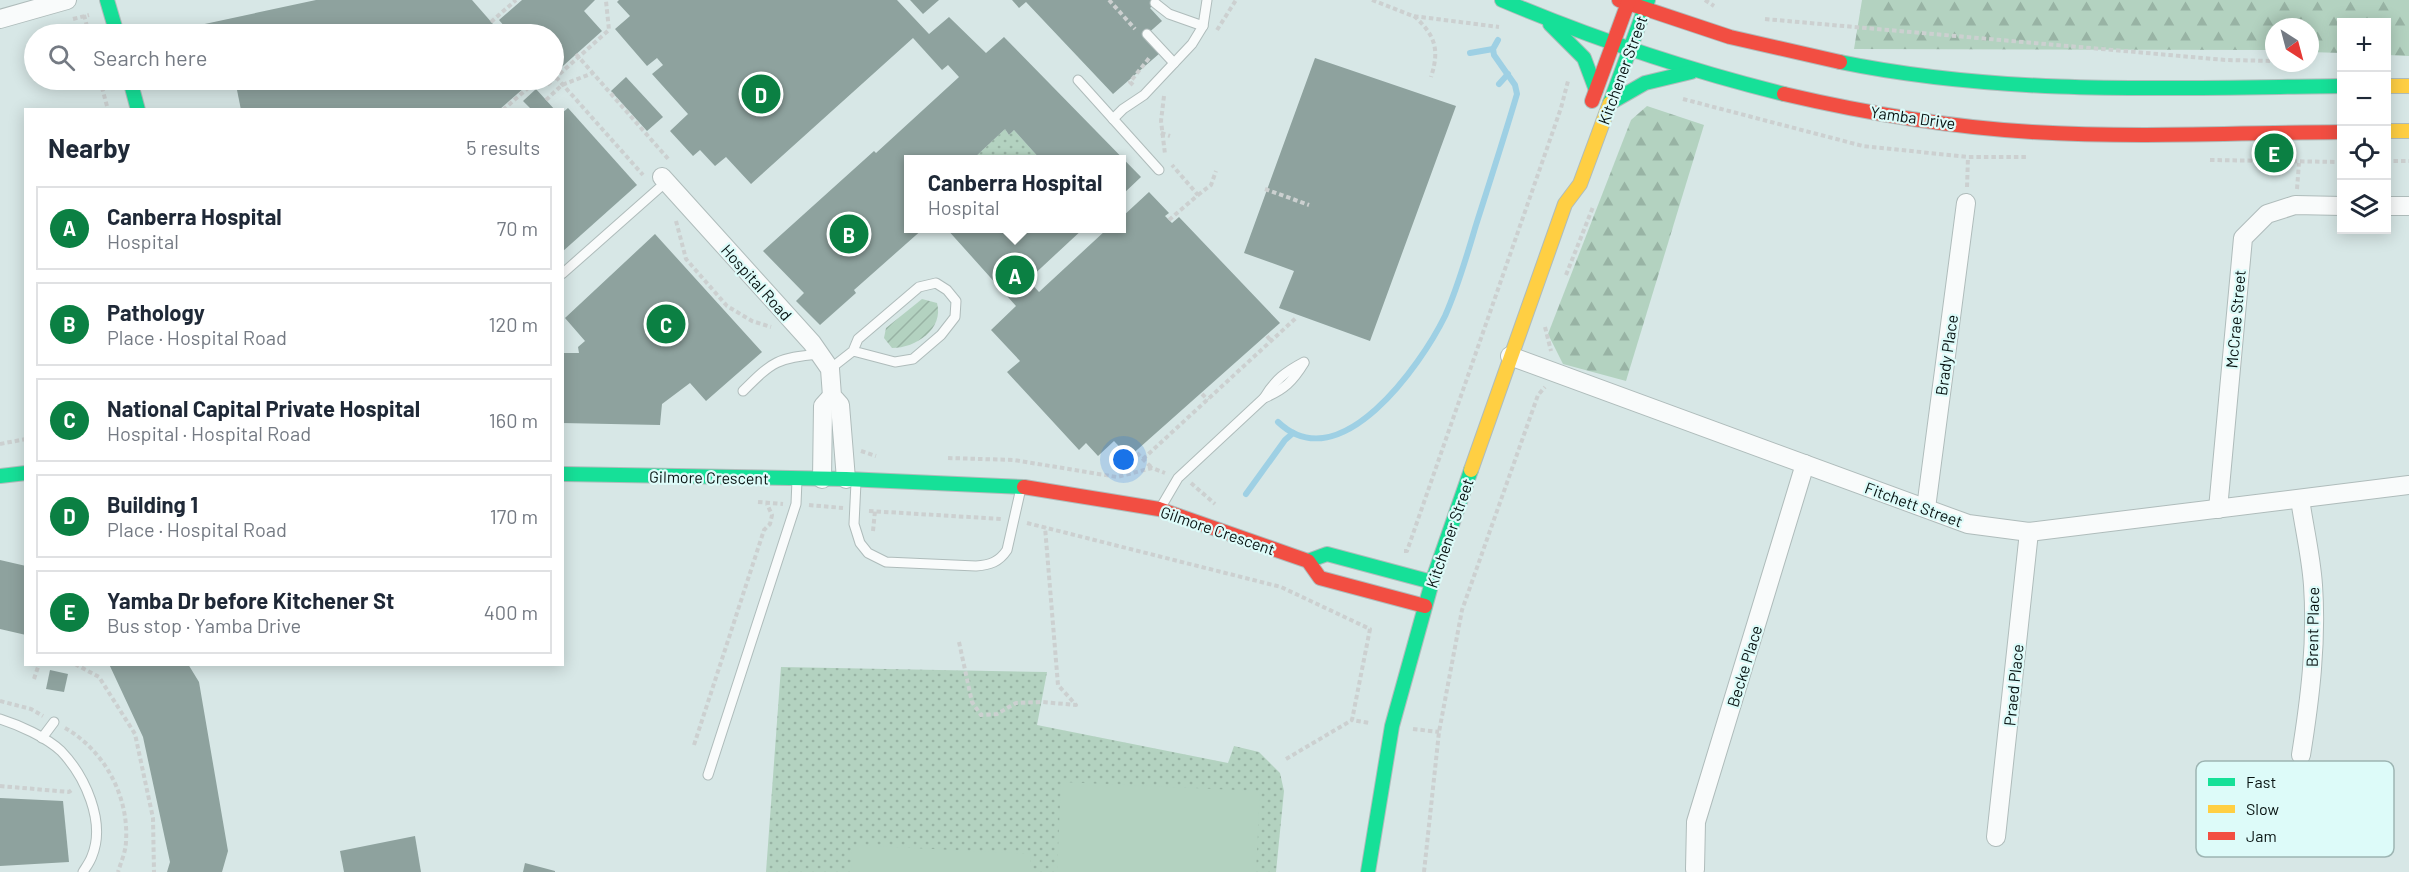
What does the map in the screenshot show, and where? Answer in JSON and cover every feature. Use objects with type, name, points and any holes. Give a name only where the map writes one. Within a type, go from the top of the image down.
[{"type":"street","points":[[107,0],[114,24]]},
{"type":"street","name":"Yamba Drive","points":[[1502,0],[1544,19],[1629,50],[1696,71],[1811,100],[1888,114],[1988,128],[2110,133],[2337,132]]},
{"type":"street","points":[[1625,1],[1646,5],[1701,27],[1799,55],[1918,74],[2026,84],[2128,88],[2337,86]]},
{"type":"street","name":"Kitchener Street","points":[[1588,112],[1613,44],[1625,1]]},
{"type":"street","points":[[0,19],[74,4]]},
{"type":"street","name":"Kitchener Street","points":[[1368,872],[1392,726],[1402,682],[1432,582],[1510,356],[1566,204],[1580,184],[1646,5]]},
{"type":"street","points":[[1688,9],[1701,27]]},
{"type":"street","points":[[1544,19],[1584,58],[1596,90]]},
{"type":"street","points":[[1610,103],[1646,83],[1696,71]]},
{"type":"street","points":[[2391,86],[2409,86]]},
{"type":"street","points":[[133,90],[137,108]]},
{"type":"street","points":[[2391,131],[2409,131]]},
{"type":"street","name":"Hospital Road","points":[[668,175],[825,361]]},
{"type":"street","name":"Kitchener Street","points":[[1564,178],[1566,204]]},
{"type":"street","name":"Brady Place","points":[[1926,508],[1966,203]]},
{"type":"street","name":"McCrae Street","points":[[2218,509],[2243,238],[2267,214],[2295,206],[2337,206]]},
{"type":"street","points":[[2391,206],[2409,206]]},
{"type":"street","name":"Fitchett Street","points":[[1510,356],[1968,524],[2029,532],[2409,485]]},
{"type":"street","points":[[825,361],[832,396],[840,405],[851,480]]},
{"type":"street","points":[[822,479],[823,406],[832,396]]},
{"type":"street","name":"Becke Place","points":[[1695,869],[1696,822],[1805,464]]},
{"type":"street","points":[[0,476],[24,473]]},
{"type":"street","name":"Gilmore Crescent","points":[[564,474],[1021,486],[1160,509],[1308,561],[1320,578],[1425,606]]},
{"type":"street","name":"Brent Place","points":[[2300,499],[2313,584],[2314,641],[2309,702],[2301,755]]},
{"type":"street","name":"Praed Place","points":[[1996,837],[2029,532]]},
{"type":"street","name":"Gilmore Crescent","points":[[1308,561],[1327,554],[1432,582]]},
{"type":"lane","points":[[1113,119],[1144,95],[1192,44],[1203,26],[1207,0]]},
{"type":"lane","points":[[1155,3],[1169,14],[1203,26]]},
{"type":"lane","points":[[1144,34],[1174,63]]},
{"type":"lane","points":[[1078,80],[1159,170]]},
{"type":"lane","points":[[564,272],[649,197],[668,175]]},
{"type":"lane","points":[[743,391],[768,366],[781,360],[825,361],[853,351],[896,362],[913,359],[941,335],[955,318],[956,301],[947,290],[936,283],[920,287],[858,339],[853,351]]},
{"type":"lane","points":[[1160,509],[1178,478],[1264,398]]},
{"type":"lane","points":[[708,775],[796,504],[797,479]]},
{"type":"lane","points":[[851,480],[857,534],[868,553],[886,561],[976,567],[990,565],[1001,559],[1007,550],[1011,520],[1021,486]]},
{"type":"lane","points":[[0,719],[42,738],[60,750],[84,781],[97,826],[93,855],[83,872]]},
{"type":"lane","points":[[42,738],[54,722]]},
{"type":"path","points":[[491,22],[516,0]]},
{"type":"path","points":[[1109,0],[1144,34]]},
{"type":"path","points":[[1215,34],[1236,0]]},
{"type":"path","points":[[1372,0],[1413,16],[1506,28]]},
{"type":"path","points":[[1705,0],[1718,8]]},
{"type":"path","points":[[564,69],[609,30],[606,1]]},
{"type":"path","points":[[74,4],[84,24]]},
{"type":"path","points":[[1413,16],[1431,35],[1436,57],[1431,77]]},
{"type":"path","points":[[1761,19],[2225,60],[2265,61]]},
{"type":"path","points":[[577,56],[593,73],[668,175]]},
{"type":"path","points":[[564,84],[593,73]]},
{"type":"path","points":[[1399,553],[1407,551],[1561,108],[1568,82],[1567,73]]},
{"type":"path","points":[[564,87],[643,174],[643,190],[649,197],[659,207],[674,210],[686,259],[727,306],[752,321],[774,328]]},
{"type":"path","points":[[1170,87],[1163,97],[1161,133],[1166,158],[1198,195]]},
{"type":"path","points":[[103,90],[107,108]]},
{"type":"path","points":[[505,108],[526,90]]},
{"type":"path","points":[[546,100],[557,90]]},
{"type":"path","points":[[1161,133],[1170,136]]},
{"type":"path","points":[[1966,203],[1968,157]]},
{"type":"path","points":[[2391,161],[2409,161]]},
{"type":"path","points":[[1169,220],[1211,185],[1216,171]]},
{"type":"path","points":[[1265,189],[1309,205]]},
{"type":"path","points":[[1562,285],[1596,198]]},
{"type":"path","points":[[1143,459],[1297,317]]},
{"type":"path","points":[[1424,872],[1439,732],[1462,610],[1538,395],[1557,374],[1545,328],[1549,317]]},
{"type":"path","points":[[1267,336],[1271,341]]},
{"type":"path","points":[[1202,394],[1208,400]]},
{"type":"path","points":[[0,444],[24,439]]},
{"type":"path","points":[[1137,453],[1152,468]]},
{"type":"path","points":[[694,746],[764,530],[770,524],[772,515],[766,503],[766,478]]},
{"type":"path","points":[[749,501],[1011,520],[1281,587],[1370,629],[1352,720]]},
{"type":"path","points":[[874,538],[872,525],[875,511]]},
{"type":"path","points":[[1004,528],[1011,520]]},
{"type":"path","points":[[959,642],[972,702],[981,715],[997,714],[1016,703],[1042,702],[1076,705],[1058,685],[1045,527]]},
{"type":"path","points":[[34,679],[38,666]]},
{"type":"path","points":[[79,666],[99,677],[135,734],[153,818],[154,872]]},
{"type":"path","points":[[1286,759],[1352,720],[1373,723],[1370,733]]},
{"type":"path","points":[[0,786],[69,792],[84,781]]},
{"type":"green space","points":[[1862,0],[2409,0],[2409,56],[2391,55],[2391,18],[2337,18],[2337,53],[2319,52],[2319,18],[2265,18],[2265,50],[1854,49]]},
{"type":"green space","points":[[1647,106],[1704,125],[1626,381],[1563,364],[1548,334],[1631,120]]},
{"type":"green space","points":[[1005,129],[1009,135],[1014,130],[1036,155],[977,155]]},
{"type":"green space","points":[[922,299],[937,303],[938,312],[932,329],[919,341],[892,348],[884,338],[886,328]]},
{"type":"green space","points":[[781,667],[1047,672],[1037,725],[1228,763],[1234,746],[1259,752],[1280,773],[1284,791],[1276,872],[766,872]]},
{"type":"green space","points":[[1061,782],[1260,791],[1256,872],[1057,872]]},
{"type":"green space","points":[[852,845],[1031,854],[1030,872],[851,872]]},
{"type":"building","points":[[316,0],[472,0],[493,24],[205,24]]},
{"type":"building","points":[[522,0],[595,0],[584,11],[602,31],[564,65],[564,24],[502,24],[499,20]]},
{"type":"building","points":[[619,0],[897,0],[929,34],[949,17],[986,53],[1004,37],[1119,155],[1036,155],[1014,130],[1009,135],[1005,129],[977,155],[904,155],[904,233],[918,233],[854,290],[856,293],[820,325],[796,301],[804,293],[763,251],[959,77],[948,65],[942,70],[913,38],[751,184],[726,157],[715,166],[700,150],[693,156],[670,131],[688,114],[652,74],[663,65],[657,58],[647,66],[615,29],[630,16],[617,2]]},
{"type":"building","points":[[910,0],[939,0],[923,14]]},
{"type":"building","points":[[1012,0],[1159,0],[1150,8],[1162,21],[1145,36],[1160,53],[1113,94],[1026,2],[1019,8]]},
{"type":"building","points":[[1315,58],[1456,106],[1370,341],[1279,308],[1294,271],[1244,253]]},
{"type":"building","points":[[626,77],[663,117],[647,131],[611,91]]},
{"type":"building","points":[[237,90],[522,90],[501,108],[241,108]]},
{"type":"building","points":[[537,90],[553,108],[530,108],[523,101]]},
{"type":"building","points":[[568,108],[637,185],[564,250],[564,111]]},
{"type":"building","points":[[1126,162],[1141,177],[1126,191]]},
{"type":"building","points":[[1149,192],[1169,213],[1165,216],[1172,223],[1179,217],[1280,323],[1129,457],[1114,441],[1098,456],[1086,443],[1079,450],[1007,372],[1020,361],[991,330],[1016,306],[950,233],[1079,233],[1028,280],[1039,292],[1103,233],[1126,233],[1126,213]]},
{"type":"building","points":[[655,234],[762,352],[706,401],[690,383],[662,404],[660,425],[564,423],[564,353],[579,353],[578,347],[585,341],[565,318]]},
{"type":"building","points":[[0,560],[24,566],[24,635],[0,629]]},
{"type":"building","points":[[110,666],[189,666],[199,682],[228,851],[222,872],[167,872],[170,862],[143,737]]},
{"type":"building","points":[[50,670],[68,674],[64,692],[46,689]]},
{"type":"building","points":[[0,798],[63,801],[69,862],[0,866]]},
{"type":"building","points":[[415,836],[421,872],[344,872],[340,851]]},
{"type":"building","points":[[525,863],[555,871],[555,872],[523,872]]},
{"type":"waterway","points":[[1278,422],[1302,436],[1327,437],[1352,427],[1376,410],[1398,387],[1418,362],[1433,337],[1445,316],[1458,282],[1517,94],[1515,85],[1494,55],[1493,49],[1498,40]]},
{"type":"waterway","points":[[1470,53],[1493,49]]},
{"type":"waterway","points":[[1499,84],[1508,74]]},
{"type":"waterway","points":[[1246,494],[1285,440],[1293,433]]},
{"type":"traffic: fast","points":[[107,0],[114,24]]},
{"type":"traffic: fast","points":[[1502,0],[1641,53],[1784,94]]},
{"type":"traffic: fast","points":[[1610,103],[1648,0]]},
{"type":"traffic: fast","points":[[1550,24],[1584,58],[1596,90]]},
{"type":"traffic: fast","points":[[1840,62],[1902,73],[2027,85],[2090,88],[2337,86]]},
{"type":"traffic: fast","points":[[1610,103],[1645,83],[1691,72]]},
{"type":"traffic: fast","points":[[133,90],[137,108]]},
{"type":"traffic: fast","points":[[1368,872],[1392,726],[1432,582],[1471,470]]},
{"type":"traffic: fast","points":[[0,476],[24,473]]},
{"type":"traffic: fast","points":[[564,474],[846,479],[1024,487]]},
{"type":"traffic: fast","points":[[1308,561],[1327,554],[1432,582]]},
{"type":"traffic: slow","points":[[2391,86],[2409,86]]},
{"type":"traffic: slow","points":[[1471,470],[1565,204],[1580,184],[1610,103]]},
{"type":"traffic: slow","points":[[2391,131],[2409,131]]},
{"type":"traffic: jam","points":[[1619,0],[1730,37],[1840,62]]},
{"type":"traffic: jam","points":[[1592,101],[1629,0]]},
{"type":"traffic: jam","points":[[1784,94],[1907,118],[1970,127],[2032,132],[2148,135],[2337,132]]},
{"type":"traffic: jam","points":[[1024,487],[1159,509],[1308,561],[1320,578],[1425,606]]},
{"type":"place","name":"Building 1","points":[[761,94]]},
{"type":"place","name":"Yamba Dr before Kitchener St","points":[[2274,153]]},
{"type":"place","name":"Pathology","points":[[849,234]]},
{"type":"place","name":"Canberra Hospital","points":[[1015,275]]},
{"type":"place","name":"National Capital Private Hospital","points":[[666,324]]}]
